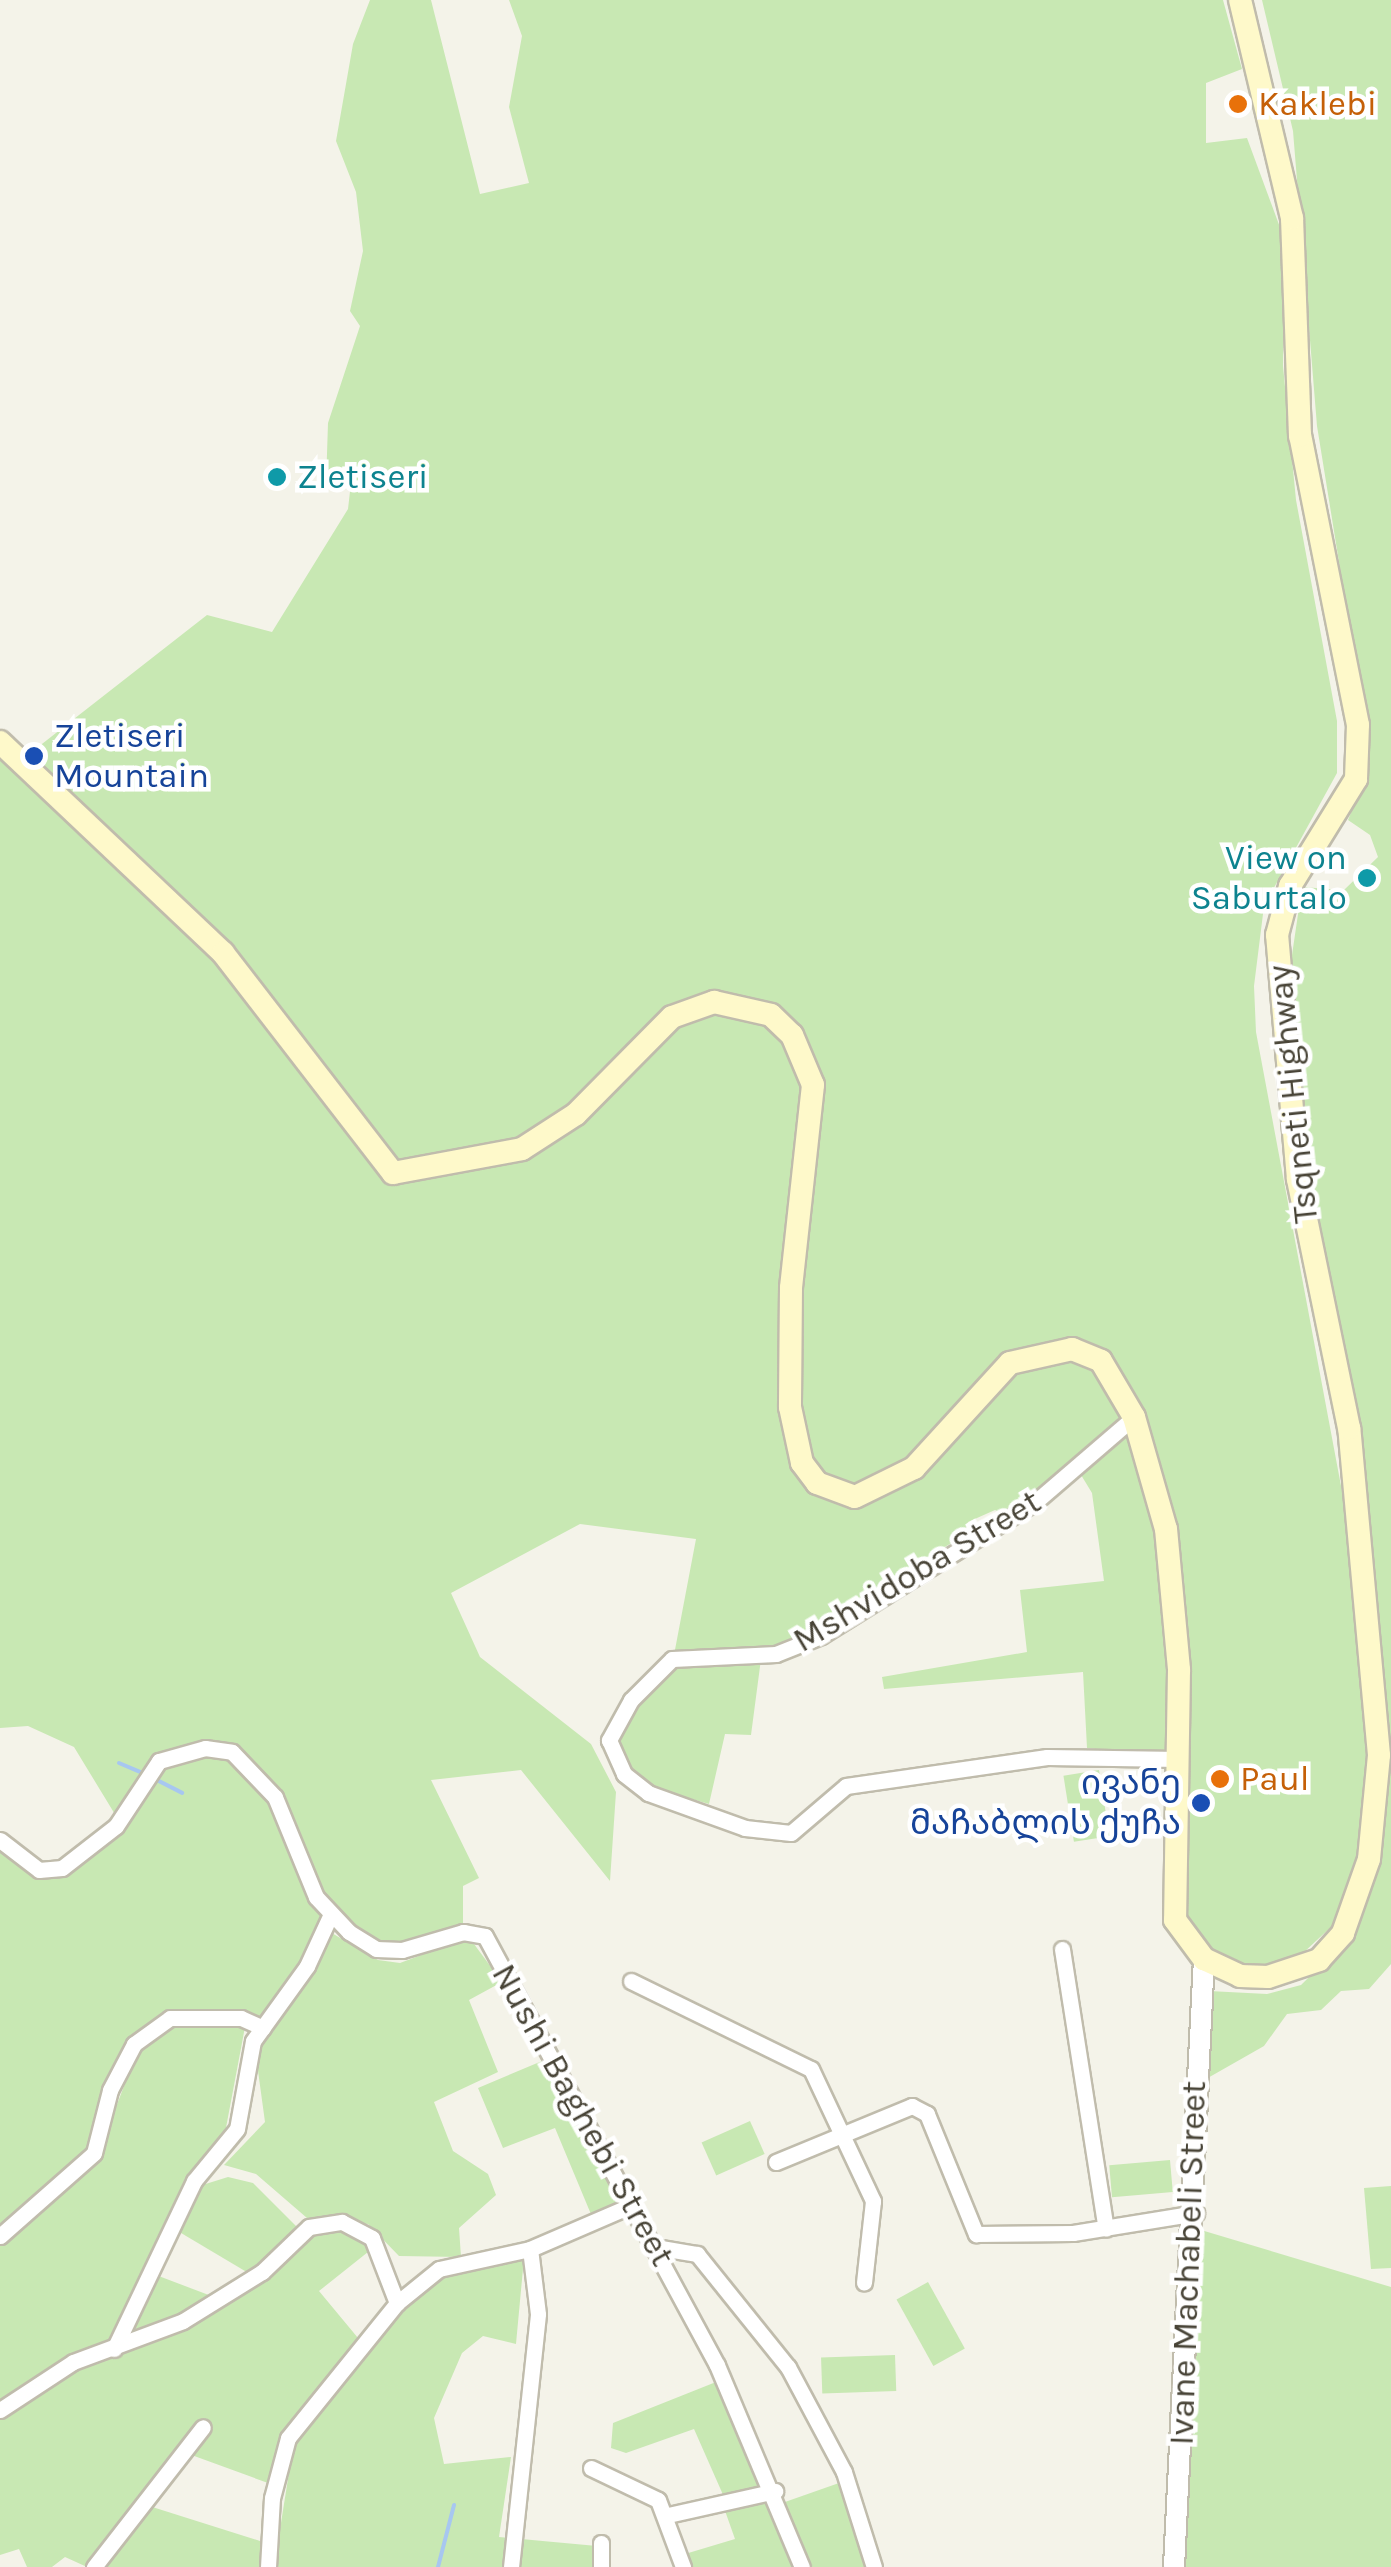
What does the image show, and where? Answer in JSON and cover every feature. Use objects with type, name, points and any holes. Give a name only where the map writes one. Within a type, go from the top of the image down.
[{"type":"main road","name":"Tsqneti Highway","points":[[1204,1959],[1240,1976],[1268,1977],[1319,1960],[1343,1933],[1369,1859],[1379,1754],[1349,1428],[1298,1179],[1277,935],[1290,886],[1356,779],[1358,725],[1300,436],[1292,218],[1240,0]]},
{"type":"main road","points":[[0,742],[224,953],[394,1173],[522,1150],[576,1114],[672,1016],[714,1002],[771,1016],[792,1034],[813,1084],[791,1288],[794,1438],[802,1463],[835,1495],[867,1493],[914,1468],[986,1385],[1035,1352],[1072,1349],[1102,1361],[1134,1417],[1166,1529],[1179,1759],[1171,1894],[1174,1920],[1204,1959]]},
{"type":"street","name":"Mshvidoba Street","points":[[1134,1417],[1034,1503],[822,1636],[776,1654],[672,1658],[631,1700],[609,1740],[624,1774],[648,1793],[745,1828],[791,1833],[846,1786],[1036,1758],[1179,1759]]},
{"type":"street","name":"Nushi Baghebi Street","points":[[0,1840],[39,1870],[62,1868],[116,1826],[160,1761],[205,1748],[232,1752],[275,1797],[330,1916],[376,1949],[402,1950],[463,1932],[485,1936],[655,2248],[775,2491],[802,2567]]},
{"type":"street","points":[[114,2349],[194,2182],[237,2129],[248,2056],[330,1916]]},
{"type":"street","points":[[1062,1949],[1106,2229]]},
{"type":"street","name":"Ivane Machabeli Street","points":[[1174,2567],[1196,2212],[1204,1959]]},
{"type":"street","points":[[631,1981],[798,2057],[846,2134],[873,2201],[864,2282]]},
{"type":"street","points":[[0,2236],[94,2152],[110,2090],[134,2044],[170,2018],[241,2018],[263,2028]]},
{"type":"street","points":[[776,2162],[919,2107],[976,2234],[1106,2229],[1196,2212]]},
{"type":"street","points":[[268,2567],[272,2498],[288,2438],[397,2303],[439,2269],[530,2249],[630,2206]]},
{"type":"street","points":[[0,2410],[72,2362],[183,2321],[262,2272],[310,2227],[342,2222],[372,2238],[397,2303]]},
{"type":"street","points":[[655,2248],[697,2254],[788,2367],[844,2472],[874,2567]]},
{"type":"street","points":[[511,2567],[538,2314],[530,2249]]},
{"type":"street","points":[[94,2567],[203,2427]]},
{"type":"street","points":[[591,2468],[642,2490],[668,2515],[683,2567]]},
{"type":"street","points":[[668,2515],[775,2491]]},
{"type":"street","points":[[600,2567],[601,2543]]},
{"type":"green space","points":[[370,0],[431,0],[480,194],[529,183],[509,107],[522,36],[509,0],[1223,0],[1242,69],[1206,83],[1206,143],[1247,138],[1285,241],[1283,366],[1296,500],[1337,721],[1337,773],[1264,906],[1254,986],[1256,1032],[1362,1598],[1372,1723],[1355,1879],[1331,1927],[1302,1954],[1264,1969],[1227,1965],[1202,1952],[1180,1908],[1182,1645],[1172,1542],[1136,1406],[1123,1389],[1166,1529],[1179,1759],[1087,1748],[1083,1672],[884,1689],[882,1677],[1027,1652],[1020,1590],[1104,1581],[1092,1493],[1075,1465],[1004,1515],[995,1510],[968,1522],[963,1536],[783,1645],[674,1655],[696,1539],[580,1524],[451,1593],[480,1657],[591,1744],[616,1792],[610,1881],[521,1770],[431,1780],[479,1878],[463,1886],[463,1932],[402,1950],[376,1949],[330,1916],[275,1797],[232,1752],[205,1748],[159,1761],[116,1816],[74,1747],[28,1726],[0,1728],[0,742],[24,758],[207,615],[272,632],[348,509],[352,474],[326,484],[328,423],[360,326],[350,311],[363,251],[356,192],[336,141],[353,44]]},
{"type":"green space","points":[[1262,0],[1391,0],[1391,1964],[1369,1989],[1341,1991],[1321,2010],[1287,2014],[1264,2046],[1199,2083],[1209,1991],[1267,1994],[1301,1985],[1356,1931],[1378,1859],[1385,1764],[1357,1424],[1313,1222],[1287,989],[1302,887],[1344,890],[1378,857],[1370,835],[1348,820],[1356,800],[1355,661],[1317,426],[1293,131]]},
{"type":"green space","points":[[761,1659],[751,1735],[725,1734],[709,1804],[654,1788],[623,1760],[618,1735],[627,1713],[670,1668]]},
{"type":"green space","points":[[203,1752],[228,1756],[265,1789],[324,1921],[263,2022],[244,2013],[169,2010],[131,2038],[89,2151],[0,2232],[0,1845],[57,1871],[86,1859],[124,1827],[159,1767]]},
{"type":"green space","points":[[1099,1770],[1109,1836],[1074,1842],[1063,1776]]},
{"type":"green space","points":[[330,1932],[378,1960],[400,1963],[459,1941],[474,1944],[502,1982],[469,2000],[498,2072],[434,2102],[453,2151],[488,2174],[496,2195],[459,2228],[461,2257],[399,2256],[368,2224],[307,2218],[256,2174],[224,2165],[265,2122],[255,2049]]},
{"type":"green space","points":[[172,2023],[245,2027],[225,2133],[111,2346],[57,2362],[0,2400],[0,2244],[98,2154],[139,2047]]},
{"type":"green space","points":[[542,2061],[621,2206],[593,2219],[555,2128],[503,2148],[478,2088]]},
{"type":"green space","points":[[750,2121],[765,2154],[716,2175],[702,2143]]},
{"type":"green space","points":[[1170,2160],[1173,2192],[1112,2197],[1109,2165]]},
{"type":"green space","points":[[228,2177],[253,2183],[301,2231],[250,2274],[176,2230],[196,2187]]},
{"type":"green space","points":[[1391,2186],[1391,2268],[1371,2269],[1364,2188]]},
{"type":"green space","points":[[336,2229],[373,2248],[319,2291],[358,2338],[280,2441],[268,2483],[186,2453],[202,2420],[87,2567],[65,2557],[52,2567],[27,2567],[19,2549],[0,2555],[0,2418],[68,2371],[198,2321],[314,2235]]},
{"type":"green space","points":[[1201,2230],[1391,2287],[1391,2567],[1180,2567]]},
{"type":"green space","points":[[524,2258],[516,2344],[483,2336],[462,2353],[434,2418],[444,2464],[511,2457],[499,2537],[597,2546],[597,2567],[274,2567],[294,2441],[375,2336],[445,2273]]},
{"type":"green space","points":[[156,2275],[214,2297],[121,2342]]},
{"type":"green space","points":[[928,2282],[965,2348],[933,2366],[897,2299]]},
{"type":"green space","points":[[895,2355],[896,2391],[822,2394],[821,2358]]},
{"type":"green space","points":[[716,2382],[768,2489],[724,2497],[694,2429],[626,2453],[611,2448],[613,2423]]},
{"type":"green space","points":[[839,2483],[859,2522],[868,2567],[811,2567],[785,2502]]},
{"type":"green space","points":[[773,2497],[797,2567],[689,2567],[685,2554],[735,2539],[724,2508]]},
{"type":"green space","points":[[146,2505],[260,2541],[263,2567],[99,2567]]},
{"type":"waterway","points":[[119,1763],[143,1773]]},
{"type":"waterway","points":[[151,1777],[182,1793]]},
{"type":"waterway","points":[[438,2567],[454,2505]]},
{"type":"place","name":"Kaklebi","points":[[1238,104]]},
{"type":"place","name":"Zletiseri","points":[[277,477]]},
{"type":"place","name":"Zletiseri Mountain","points":[[34,756]]},
{"type":"place","name":"View on Saburtalo","points":[[1367,878]]},
{"type":"place","name":"Paul","points":[[1220,1779]]},
{"type":"place","name":"ივანე მაჩაბლის ქუჩა","points":[[1201,1803]]}]
